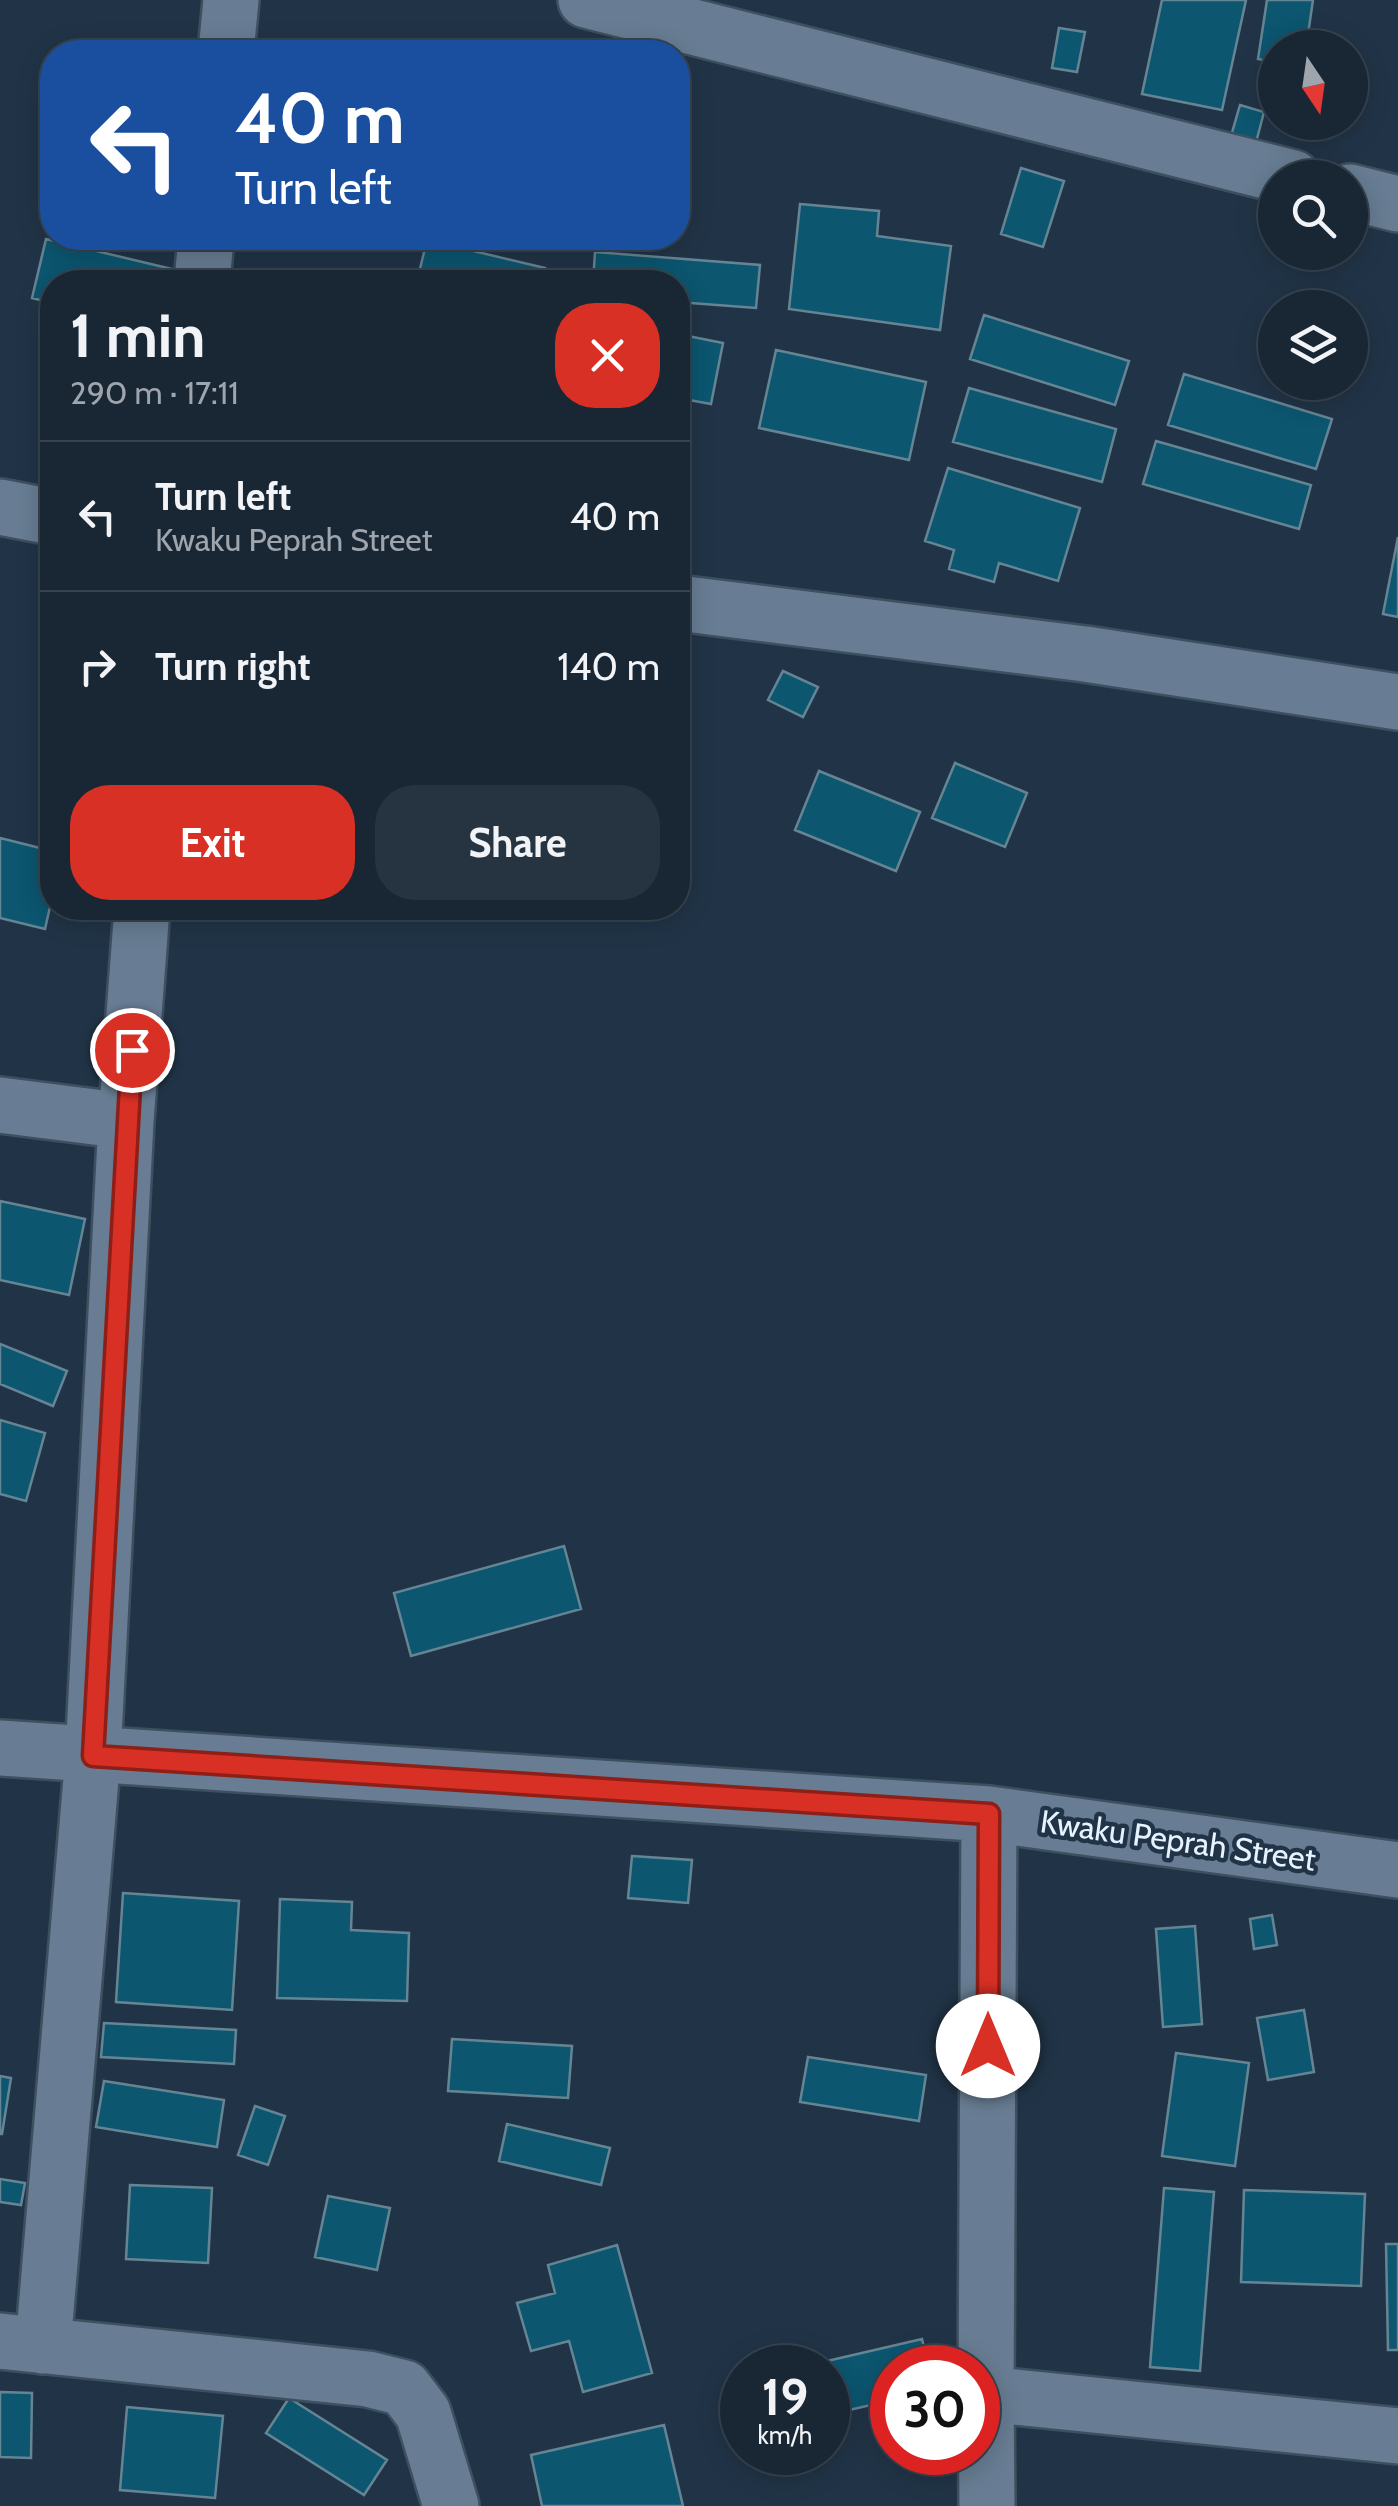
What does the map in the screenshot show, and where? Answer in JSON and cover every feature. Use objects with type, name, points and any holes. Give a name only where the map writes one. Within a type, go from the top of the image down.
[{"type":"street","points":[[227,40],[231,0]]},
{"type":"street","points":[[588,0],[1258,169]]},
{"type":"street","points":[[1368,196],[1398,204]]},
{"type":"street","points":[[0,507],[40,515]]},
{"type":"street","points":[[690,604],[1085,654],[1398,702]]},
{"type":"street","points":[[141,920],[126,1121],[93,1756],[21,2343],[368,2379],[404,2388],[423,2413],[451,2506]]},
{"type":"street","points":[[0,1105],[126,1121]]},
{"type":"street","name":"Kwaku Peprah Street","points":[[0,1748],[989,1814],[1398,1870]]},
{"type":"street","points":[[986,2345],[989,1814]]},
{"type":"street","points":[[1000,2395],[1398,2436]]},
{"type":"street","points":[[987,2475],[987,2506]]},
{"type":"building","points":[[1162,0],[1246,0],[1222,110],[1142,94]]},
{"type":"building","points":[[1267,0],[1313,0],[1309,30],[1262,30]]},
{"type":"building","points":[[1059,28],[1085,32],[1077,72],[1052,68]]},
{"type":"building","points":[[1240,105],[1258,110],[1254,150],[1229,143]]},
{"type":"building","points":[[1021,168],[1064,181],[1043,247],[1001,234]]},
{"type":"building","points":[[800,204],[879,211],[877,236],[951,246],[940,330],[789,309]]},
{"type":"building","points":[[43,250],[92,250],[176,270],[40,270],[40,300],[32,298]]},
{"type":"building","points":[[425,250],[469,250],[545,268],[544,270],[420,270]]},
{"type":"building","points":[[595,252],[760,265],[756,308],[690,303],[690,270],[594,270]]},
{"type":"building","points":[[984,315],[1129,361],[1115,405],[970,359]]},
{"type":"building","points":[[690,336],[723,343],[711,404],[690,400]]},
{"type":"building","points":[[776,350],[926,382],[909,460],[759,428]]},
{"type":"building","points":[[1184,374],[1258,396],[1258,400],[1332,419],[1316,469],[1168,425]]},
{"type":"building","points":[[969,388],[1116,429],[1102,482],[953,442]]},
{"type":"building","points":[[1156,441],[1311,485],[1299,529],[1143,484]]},
{"type":"building","points":[[948,468],[1080,508],[1058,581],[999,563],[994,582],[949,569],[954,550],[925,541]]},
{"type":"building","points":[[1398,537],[1398,617],[1383,614]]},
{"type":"building","points":[[783,671],[818,687],[803,717],[768,700]]},
{"type":"building","points":[[955,763],[1027,793],[1005,847],[932,818]]},
{"type":"building","points":[[819,771],[920,812],[896,871],[795,830]]},
{"type":"building","points":[[0,838],[40,848],[40,920],[47,920],[45,929],[0,918]]},
{"type":"building","points":[[0,1201],[85,1219],[69,1295],[0,1280]]},
{"type":"building","points":[[0,1344],[67,1371],[53,1406],[0,1384]]},
{"type":"building","points":[[0,1420],[45,1433],[26,1501],[0,1494]]},
{"type":"building","points":[[564,1546],[581,1609],[411,1656],[394,1593]]},
{"type":"building","points":[[632,1856],[692,1860],[688,1903],[628,1898]]},
{"type":"building","points":[[123,1893],[239,1901],[232,2010],[116,2002]]},
{"type":"building","points":[[280,1899],[352,1902],[351,1930],[409,1933],[407,2001],[277,1998]]},
{"type":"building","points":[[1272,1915],[1277,1945],[1254,1949],[1250,1919]]},
{"type":"building","points":[[1195,1926],[1202,2024],[1163,2027],[1156,1929]]},
{"type":"building","points":[[1304,2010],[1314,2072],[1268,2080],[1257,2018]]},
{"type":"building","points":[[104,2023],[236,2030],[234,2064],[101,2057]]},
{"type":"building","points":[[452,2039],[572,2046],[568,2098],[448,2091]]},
{"type":"building","points":[[1176,2053],[1249,2063],[1235,2166],[1162,2156]]},
{"type":"building","points":[[808,2057],[926,2075],[919,2121],[800,2102]]},
{"type":"building","points":[[0,2076],[11,2078],[2,2134],[0,2134]]},
{"type":"building","points":[[104,2081],[224,2100],[217,2147],[96,2127]]},
{"type":"building","points":[[255,2106],[285,2116],[268,2165],[238,2155]]},
{"type":"building","points":[[507,2124],[610,2148],[601,2185],[499,2161]]},
{"type":"building","points":[[0,2179],[25,2183],[21,2205],[0,2202]]},
{"type":"building","points":[[130,2185],[212,2188],[208,2263],[126,2259]]},
{"type":"building","points":[[1164,2188],[1214,2192],[1200,2371],[1150,2367]]},
{"type":"building","points":[[1244,2190],[1365,2194],[1361,2286],[1241,2282]]},
{"type":"building","points":[[328,2196],[390,2208],[377,2270],[315,2257]]},
{"type":"building","points":[[1386,2244],[1398,2244],[1398,2350],[1388,2350]]},
{"type":"building","points":[[617,2245],[652,2373],[583,2392],[569,2341],[531,2351],[517,2303],[555,2293],[548,2265]]},
{"type":"building","points":[[922,2339],[923,2345],[896,2345]]},
{"type":"building","points":[[870,2351],[870,2405],[850,2410],[850,2356]]},
{"type":"building","points":[[0,2392],[32,2393],[31,2458],[0,2457]]},
{"type":"building","points":[[289,2398],[387,2460],[364,2495],[266,2433]]},
{"type":"building","points":[[127,2407],[223,2416],[215,2498],[120,2490]]},
{"type":"building","points":[[664,2425],[683,2506],[542,2506],[531,2455]]},
{"type":"route","points":[[132,1050],[93,1756],[989,1814],[988,2046]]}]
